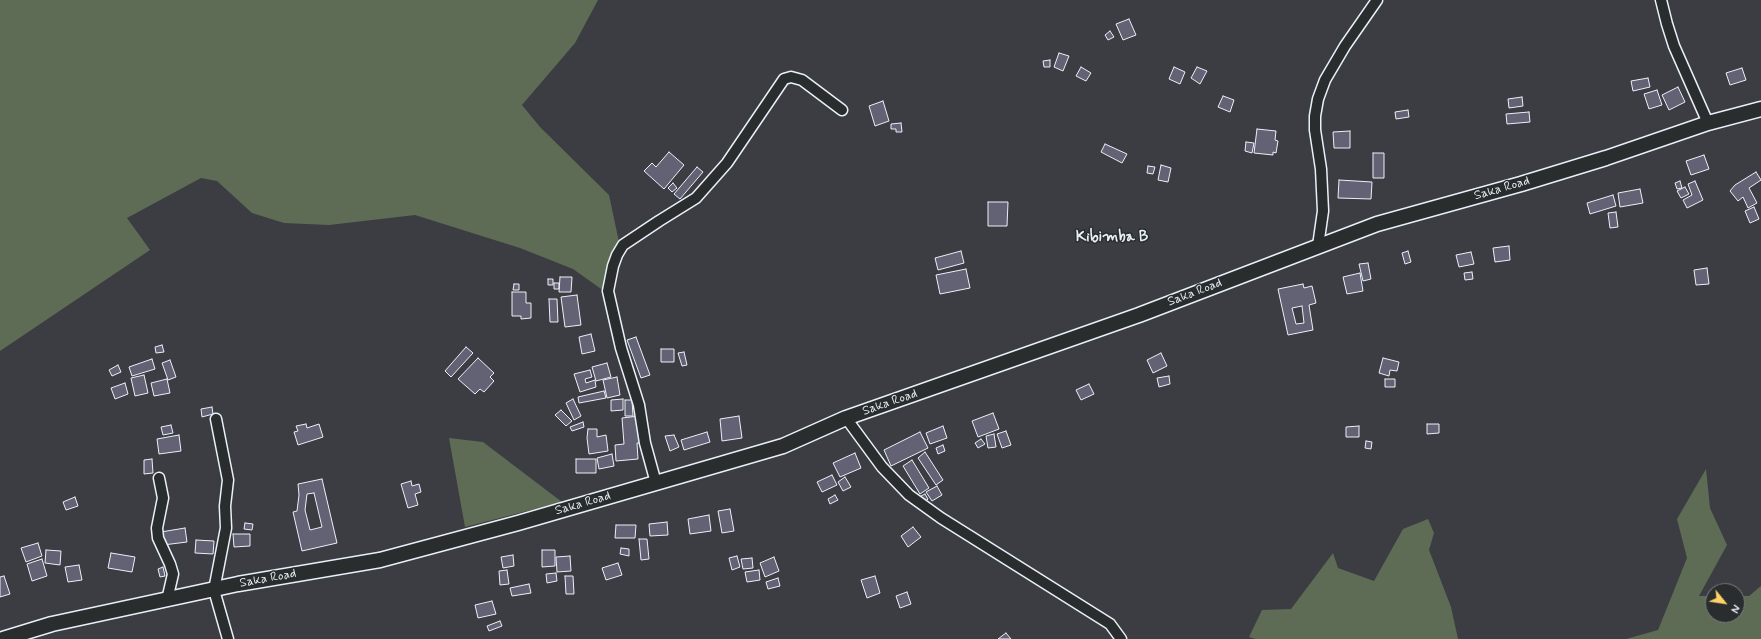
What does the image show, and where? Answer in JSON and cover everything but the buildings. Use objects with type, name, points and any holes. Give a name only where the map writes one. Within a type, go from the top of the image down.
[{"type":"main road","name":"Saka Road","points":[[3,639],[52,624],[238,584],[380,560],[518,523],[783,446],[846,418],[1139,315],[1377,224],[1592,163],[1708,123],[1761,109]]},
{"type":"street","points":[[1318,246],[1323,211],[1321,169],[1315,130],[1315,116],[1318,100],[1325,80],[1345,46],[1378,0]]},
{"type":"street","points":[[1661,0],[1666,24],[1674,46],[1708,123]]},
{"type":"street","points":[[656,483],[645,443],[639,405],[621,348],[608,291],[612,266],[617,255],[623,245],[658,220],[696,198],[727,163],[784,79],[791,77],[802,80],[842,110]]},
{"type":"street","points":[[846,418],[882,467],[909,495],[941,518],[1110,624],[1121,639]]},
{"type":"street","points":[[216,419],[228,480],[225,506],[226,528],[214,590],[228,639]]},
{"type":"street","points":[[159,478],[163,498],[157,528],[158,538],[173,574],[167,600]]},
{"type":"green space","points":[[0,0],[598,0],[575,43],[522,105],[540,127],[609,195],[619,242],[607,264],[604,291],[573,269],[520,248],[415,215],[329,225],[284,223],[252,213],[217,181],[201,178],[127,218],[150,250],[0,351]]},
{"type":"green space","points":[[449,438],[483,442],[562,502],[465,527]]},
{"type":"green space","points":[[1706,469],[1710,508],[1727,545],[1699,596],[1705,596],[1705,623],[1745,623],[1745,596],[1749,596],[1761,586],[1761,639],[1626,639],[1658,630],[1687,558],[1677,519]]},
{"type":"green space","points":[[1428,519],[1434,533],[1429,550],[1451,607],[1458,639],[1256,639],[1249,637],[1262,610],[1291,609],[1333,553],[1338,568],[1374,581],[1403,529]]},
{"type":"district","name":"Kibimba B","points":[[1112,238]]}]
